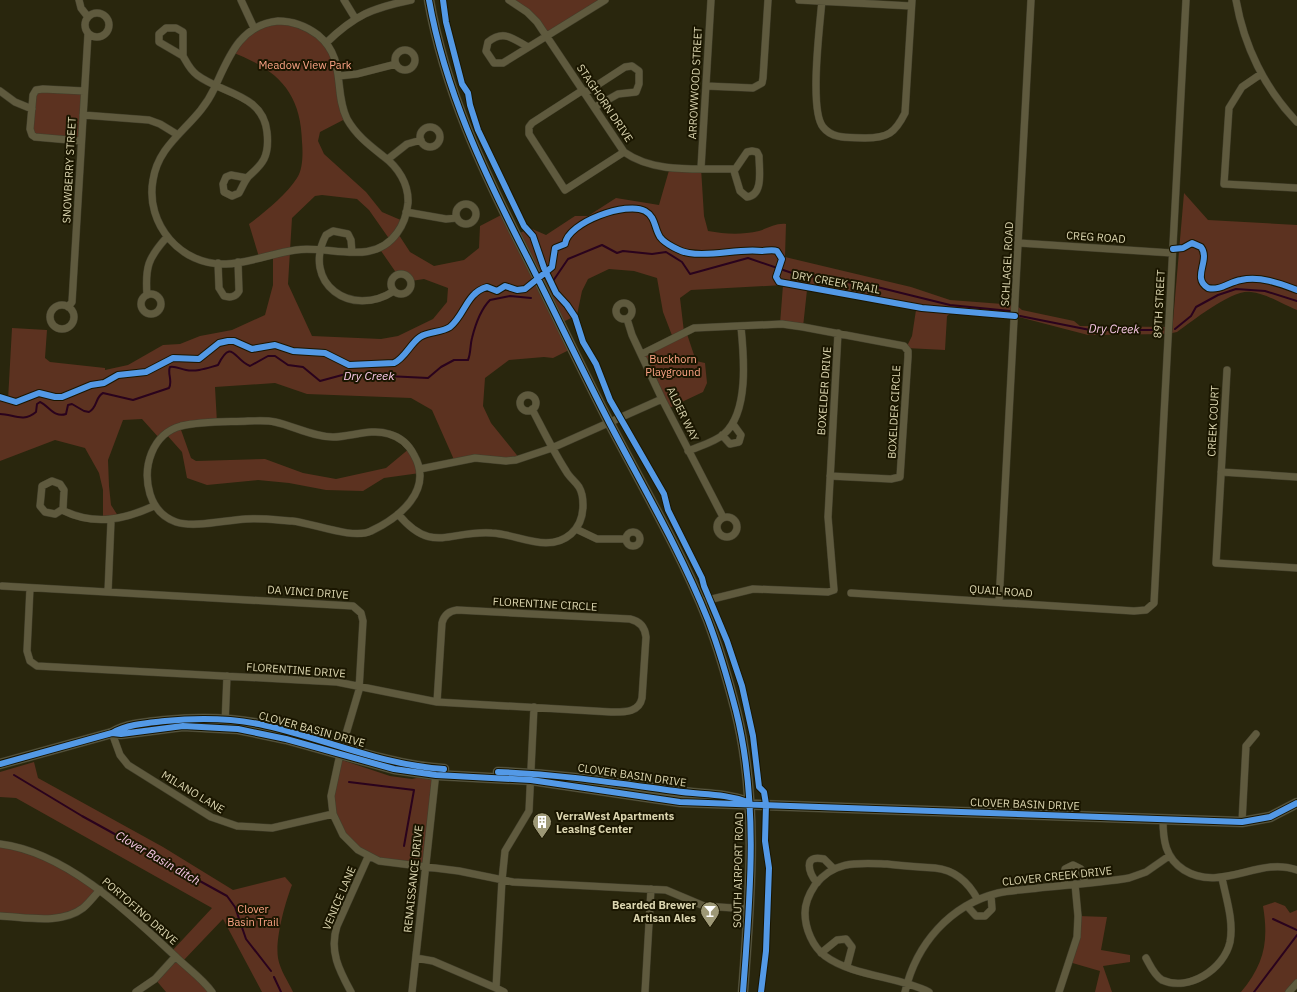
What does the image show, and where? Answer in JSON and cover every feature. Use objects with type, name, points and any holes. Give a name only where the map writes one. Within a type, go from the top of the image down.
[{"type":"street","points":[[79,0],[81,8],[88,17]]},
{"type":"street","points":[[241,0],[254,28]]},
{"type":"street","points":[[344,0],[355,18]]},
{"type":"street","points":[[326,43],[355,18],[378,7],[411,0]]},
{"type":"street","name":"SOUTH AIRPORT ROAD","points":[[429,0],[444,64],[470,140],[609,422],[660,518],[700,602],[715,639],[737,714],[744,750],[749,803],[751,844],[749,909],[743,992]]},
{"type":"street","name":"STAGHORN DRIVE","points":[[509,0],[530,14],[547,36],[624,152],[641,162],[655,166],[735,169]]},
{"type":"street","points":[[528,47],[507,36],[501,35],[489,41],[486,50],[493,62],[500,64],[547,36],[605,0]]},
{"type":"street","name":"ARROWWOOD STREET","points":[[701,168],[711,0]]},
{"type":"street","points":[[706,86],[753,88],[762,83],[764,75],[768,0]]},
{"type":"street","points":[[799,0],[822,0],[911,3],[905,113],[899,126],[892,133],[879,138],[841,137],[831,134],[823,127],[819,120],[817,110],[822,0]]},
{"type":"street","name":"SCHLAGEL ROAD","points":[[999,602],[1032,0]]},
{"type":"street","name":"89TH STREET","points":[[1150,608],[1154,600],[1186,0]]},
{"type":"street","points":[[1236,0],[1243,30],[1262,74],[1278,99],[1297,122]]},
{"type":"street","points":[[93,14],[101,14],[107,19],[109,25],[108,30],[102,36],[94,37],[88,34],[85,26],[88,17],[93,14]]},
{"type":"street","points":[[274,22],[290,22],[310,30],[326,43],[334,54],[341,100],[347,118],[365,141],[388,159],[404,183],[408,198],[406,212],[399,230],[385,244],[368,252],[294,250],[238,262],[218,264],[205,262],[192,257],[176,247],[167,237],[155,213],[152,185],[158,160],[167,147],[203,109],[235,45],[254,28],[274,22]]},
{"type":"street","name":"SNOWBERRY STREET","points":[[68,307],[72,302],[88,34]]},
{"type":"street","points":[[183,56],[192,71],[215,86],[251,102],[260,112],[265,124],[268,141],[266,155],[258,169],[247,178]]},
{"type":"street","points":[[338,76],[357,74],[396,64]]},
{"type":"street","points":[[595,107],[618,94],[636,92],[639,83],[639,71],[632,66],[625,67],[532,123],[529,128],[530,134],[565,190],[624,152]]},
{"type":"street","points":[[1262,74],[1242,87],[1229,108],[1224,184],[1297,188]]},
{"type":"street","points":[[81,141],[33,136],[30,130],[33,94],[38,89],[84,91]]},
{"type":"street","points":[[0,92],[15,102],[32,109]]},
{"type":"street","points":[[83,115],[150,120],[178,135]]},
{"type":"street","points":[[388,159],[407,144],[420,140]]},
{"type":"street","points":[[753,151],[758,154],[758,188],[755,194],[749,197],[742,195],[734,176],[735,169],[747,152],[753,151]]},
{"type":"street","points":[[406,212],[446,220],[457,218]]},
{"type":"street","points":[[352,252],[349,236],[345,233],[336,231],[327,234],[322,250],[320,268],[322,277],[329,287],[340,296],[351,300],[361,301],[386,296],[394,291]]},
{"type":"street","points":[[147,295],[146,279],[148,262],[157,248],[167,237]]},
{"type":"street","name":"CREG ROAD","points":[[1019,243],[1172,253]]},
{"type":"street","points":[[218,264],[220,290],[224,296],[231,297],[236,295],[239,290],[238,262]]},
{"type":"street","name":"ALDER WAY","points":[[627,318],[662,399],[723,518]]},
{"type":"street","name":"BOXELDER DRIVE","points":[[642,354],[692,329],[784,324],[838,333],[828,522],[834,590],[829,592],[753,589],[700,602]]},
{"type":"street","points":[[688,451],[722,436],[733,424],[741,402],[743,349],[741,327]]},
{"type":"street","name":"BOXELDER CIRCLE","points":[[830,476],[896,479],[901,476],[902,464],[908,351],[900,344],[838,333]]},
{"type":"street","name":"CREEK COURT","points":[[1227,370],[1216,563],[1297,568]]},
{"type":"street","points":[[420,469],[475,458],[513,461],[552,448],[662,399]]},
{"type":"street","points":[[398,514],[415,531],[431,537],[494,532],[541,543],[552,543],[564,539],[576,529],[582,516],[582,496],[578,486],[567,473],[552,448],[532,409]]},
{"type":"street","points":[[270,421],[326,437],[375,432],[386,433],[398,438],[410,448],[420,469],[416,494],[411,502],[398,514],[371,531],[358,534],[304,523],[266,519],[181,523],[168,518],[154,506],[147,482],[147,469],[150,454],[156,444],[167,433],[190,424],[270,421]]},
{"type":"street","points":[[722,436],[730,444],[739,442],[741,434],[733,424]]},
{"type":"street","points":[[1221,472],[1297,477]]},
{"type":"street","points":[[53,481],[62,485],[64,490],[62,510],[58,513],[50,514],[43,512],[41,508],[40,491],[44,484],[53,481]]},
{"type":"street","points":[[62,510],[79,518],[110,520],[134,514],[154,506]]},
{"type":"street","points":[[108,592],[110,520]]},
{"type":"street","points":[[576,529],[597,540],[625,539]]},
{"type":"street","name":"DA VINCI DRIVE","points":[[2,586],[353,606],[361,613],[363,621],[359,686],[331,791],[333,814],[338,828],[346,839],[368,857],[384,862],[474,873],[502,880],[651,889],[673,892],[704,906],[749,909]]},
{"type":"street","name":"FLORENTINE DRIVE","points":[[30,588],[27,649],[28,659],[34,665],[79,669],[332,682],[437,702],[623,712],[634,710]]},
{"type":"street","name":"QUAIL ROAD","points":[[851,593],[1134,611],[1143,611],[1150,608]]},
{"type":"street","name":"FLORENTINE CIRCLE","points":[[437,702],[442,622],[447,614],[457,610],[630,619],[637,622],[644,628],[646,637],[642,698],[639,706],[634,710]]},
{"type":"street","points":[[225,724],[227,676]]},
{"type":"street","points":[[496,988],[504,851],[529,811],[534,707]]},
{"type":"street","name":"CLOVER BASIN DRIVE","points":[[0,764],[112,733],[121,734],[183,726],[225,724],[238,729],[341,751],[394,770],[531,777],[680,802],[721,804],[749,803],[1242,822],[1270,817],[1297,803]]},
{"type":"street","name":"MILANO LANE","points":[[112,733],[120,755],[128,765],[221,821],[241,827],[268,829],[333,814]]},
{"type":"street","points":[[1242,822],[1246,746],[1256,734]]},
{"type":"street","name":"RENAISSANCE DRIVE","points":[[412,992],[436,771]]},
{"type":"street","points":[[1163,820],[1164,840],[1169,856],[1181,868],[1193,875],[1207,879],[1222,878],[1273,867],[1297,870]]},
{"type":"street","name":"PORTOFINO DRIVE","points":[[0,844],[19,848],[42,857],[100,890],[128,913],[212,992]]},
{"type":"street","name":"CLOVER CREEK DRIVE","points":[[906,988],[916,959],[927,941],[945,922],[978,900],[991,895],[1010,891],[1135,876],[1146,872],[1169,856]]},
{"type":"street","name":"VENICE LANE","points":[[351,992],[337,964],[334,938],[337,926],[368,857]]},
{"type":"street","points":[[816,883],[809,870],[809,865],[812,860],[824,859],[833,868]]},
{"type":"street","points":[[929,992],[906,988],[830,959],[822,953],[811,938],[806,917],[807,899],[816,883],[833,868],[854,863],[940,868],[961,878],[971,888],[978,900]]},
{"type":"street","points":[[1064,885],[1065,869],[1073,865],[1081,869],[1085,883]]},
{"type":"street","points":[[1146,958],[1159,978],[1174,984],[1198,980],[1219,966],[1228,948],[1231,931],[1222,878]]},
{"type":"street","points":[[1059,992],[1077,937],[1078,916],[1075,884]]},
{"type":"street","points":[[645,992],[651,889]]},
{"type":"street","points":[[0,916],[53,918],[67,916],[85,907],[100,890]]},
{"type":"street","points":[[967,906],[977,916],[986,916],[992,909],[991,895]]},
{"type":"street","points":[[822,953],[838,939],[847,940],[852,947],[847,966]]},
{"type":"street","points":[[136,992],[155,979],[176,957]]},
{"type":"street","points":[[416,958],[433,961],[504,992]]},
{"type":"street","points":[[1289,992],[1297,983]]},
{"type":"green space","points":[[509,0],[605,0],[547,36],[537,22]]},
{"type":"green space","points":[[267,23],[301,25],[330,47],[347,118],[320,132],[318,141],[324,154],[366,192],[382,212],[403,221],[397,232],[410,252],[434,266],[464,260],[479,248],[480,226],[505,213],[516,235],[530,228],[546,235],[575,216],[588,216],[616,198],[659,205],[670,167],[701,168],[704,216],[708,231],[739,234],[759,231],[776,225],[786,224],[785,257],[911,287],[950,300],[1016,305],[1022,310],[1074,321],[1080,326],[1168,327],[1168,334],[1088,335],[1015,316],[951,313],[947,316],[945,350],[906,348],[912,336],[916,310],[807,290],[803,327],[780,324],[783,285],[691,290],[680,298],[684,332],[686,331],[696,361],[705,363],[707,383],[703,392],[667,409],[642,354],[673,338],[663,312],[657,278],[634,271],[609,269],[588,279],[582,291],[577,315],[561,323],[573,348],[553,358],[544,357],[509,360],[485,378],[483,406],[491,423],[520,459],[503,461],[455,462],[432,410],[411,398],[307,394],[275,383],[215,387],[217,423],[180,427],[191,458],[196,461],[265,459],[303,473],[336,479],[386,468],[410,448],[420,473],[384,478],[363,491],[326,490],[289,483],[258,480],[207,485],[187,478],[182,452],[166,434],[160,439],[142,419],[123,420],[108,460],[111,505],[120,519],[103,520],[103,490],[99,473],[85,448],[55,440],[0,461],[0,397],[8,400],[12,328],[47,330],[45,358],[50,362],[105,368],[105,370],[128,365],[163,345],[180,344],[200,336],[232,330],[265,315],[273,285],[273,254],[259,257],[249,224],[281,197],[299,175],[302,156],[301,124],[297,109],[291,96],[283,85],[261,66],[231,52],[235,45]],"holes":[[[322,195],[357,199],[369,210],[390,240],[379,248],[397,274],[405,274],[411,281],[424,279],[448,288],[447,302],[433,319],[398,336],[381,339],[312,336],[288,284],[292,218],[315,196]]]},
{"type":"green space","points":[[84,91],[81,141],[32,135],[34,93]]},
{"type":"green space","points":[[1184,193],[1208,220],[1297,225],[1297,310],[1256,293],[1243,292],[1223,300],[1177,332],[1172,333]]},
{"type":"green space","points":[[339,759],[390,776],[412,779],[421,777],[435,781],[425,866],[391,863],[351,845],[331,802]]},
{"type":"green space","name":"Clover Basin Trail","points":[[34,762],[38,778],[163,847],[233,890],[285,877],[292,885],[281,921],[277,950],[280,967],[293,992],[262,992],[223,919],[182,962],[212,992],[166,992],[155,979],[175,957],[171,952],[212,908],[16,798],[0,797],[0,772]]},
{"type":"green space","points":[[0,844],[30,852],[100,890],[86,905],[67,916],[0,916]]},
{"type":"green space","points":[[1275,902],[1285,906],[1290,913],[1297,910],[1297,983],[1289,992],[1241,992],[1255,972],[1263,952],[1265,942],[1265,919],[1263,906]]},
{"type":"green space","points":[[1078,916],[1107,917],[1101,950],[1130,955],[1130,962],[1103,966],[1112,992],[1095,992],[1100,971],[1069,962]]},
{"type":"waterway","name":"Dry Creek","points":[[553,281],[568,259],[602,245],[617,253],[623,251],[652,254],[666,252],[682,262],[690,274],[748,258],[792,273],[877,287],[950,305],[1010,311]]},
{"type":"waterway","name":"Dry Creek","points":[[1175,329],[1191,316],[1196,307],[1218,295],[1236,289],[1265,291],[1297,301]]},
{"type":"waterway","name":"Dry Creek","points":[[0,414],[27,417],[36,412],[37,404],[40,402],[55,413],[62,415],[66,414],[68,405],[72,404],[84,411],[89,412],[92,410],[100,395],[103,393],[133,400],[169,388],[170,367],[184,370],[198,370],[218,365],[227,352],[230,351],[250,366],[268,356],[275,356],[288,365],[303,367],[320,381],[346,374],[428,378],[441,367],[454,360],[468,360],[472,338],[477,323],[481,313],[490,300],[510,296],[531,298]]},
{"type":"waterway","name":"Dry Creek","points":[[1020,316],[1090,330],[1161,330]]},
{"type":"waterway","name":"Clover Basin ditch","points":[[14,775],[82,816],[227,896],[235,907],[246,939],[271,971]]},
{"type":"waterway","points":[[349,782],[414,790],[404,846]]},
{"type":"waterway","points":[[1273,919],[1297,930]]},
{"type":"waterway","points":[[1254,992],[1297,935]]},
{"type":"waterway","name":"Clover Basin ditch","points":[[274,977],[281,992]]},
{"type":"cycle path","points":[[429,0],[436,33],[455,98],[480,161],[599,403],[662,521],[686,570],[708,620],[720,653],[736,711],[748,781],[751,851],[743,992]]},
{"type":"cycle path","points":[[443,0],[446,22],[462,84],[468,93],[470,105],[478,130],[524,226],[533,236],[544,268],[556,293],[575,317],[583,342],[596,364],[610,400],[664,494],[668,510],[702,578],[727,641],[742,686],[753,736],[759,787],[764,792],[766,804],[765,841],[769,868],[766,951],[761,992]]},
{"type":"cycle path","name":"DRY CREEK TRAIL","points":[[0,397],[16,402],[39,393],[62,397],[91,385],[104,383],[118,375],[146,372],[173,358],[199,359],[219,343],[228,341],[234,341],[252,349],[275,345],[293,351],[325,353],[349,365],[394,363],[398,361],[420,337],[450,327],[459,317],[474,294],[487,287],[497,291],[505,286],[517,290],[525,289],[552,267],[555,248],[565,244],[569,236],[576,228],[599,216],[625,209],[637,209],[649,213],[662,240],[682,251],[698,254],[753,250],[777,251],[782,259],[776,277],[779,282],[922,308],[1015,316]]},
{"type":"cycle path","points":[[1173,249],[1183,248],[1192,243],[1201,247],[1204,257],[1201,279],[1203,284],[1208,288],[1212,289],[1237,281],[1255,279],[1276,283],[1297,290]]},
{"type":"cycle path","points":[[0,764],[145,723],[212,719],[259,724],[397,762],[444,769]]},
{"type":"cycle path","points":[[112,733],[121,734],[183,726],[238,729],[286,739],[394,769],[436,775],[531,780],[680,802],[1242,822],[1270,817],[1297,803]]},
{"type":"cycle path","points":[[498,772],[587,779],[730,797],[748,802]]},
{"type":"place","name":"VerraWest Apartments Leasing Center","points":[[542,839]]},
{"type":"place","name":"Bearded Brewer Artisan Ales","points":[[710,928]]},
{"type":"park label","name":"Meadow View Park","points":[[305,65]]},
{"type":"park label","name":"Buckhorn Playground","points":[[673,365]]}]
